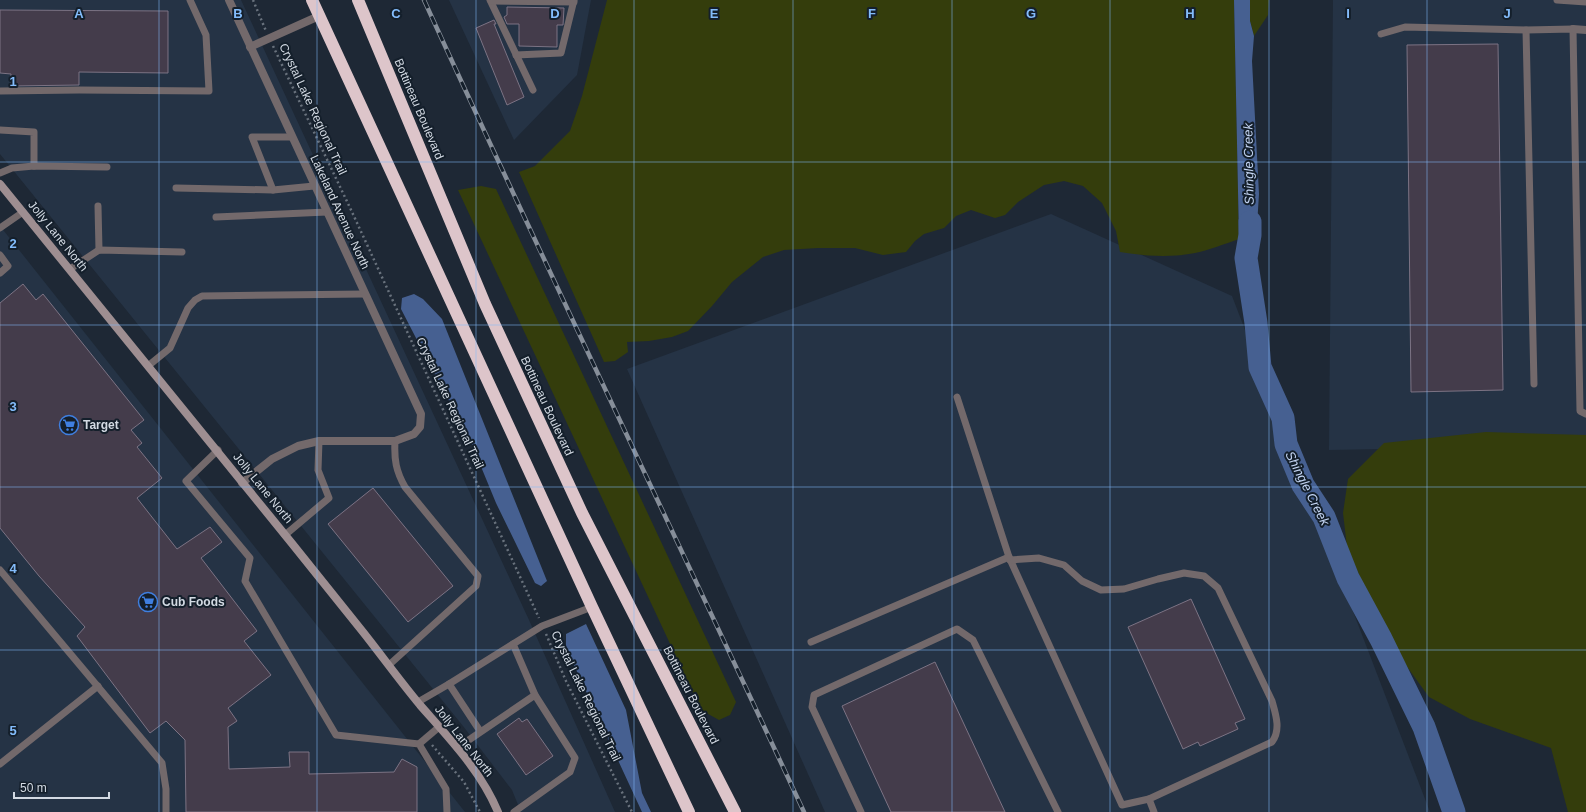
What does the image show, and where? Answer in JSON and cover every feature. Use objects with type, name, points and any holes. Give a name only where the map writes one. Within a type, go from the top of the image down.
[{"type":"highway","points":[[312,0],[592,607],[689,812]]},
{"type":"highway","name":"Bottineau Boulevard","points":[[358,0],[485,304],[582,513],[734,812]]},
{"type":"street","name":"Lakeland Avenue North","points":[[228,0],[421,414],[420,427],[414,434],[395,441]]},
{"type":"street","points":[[250,47],[319,16]]},
{"type":"street","points":[[1573,29],[1586,30]]},
{"type":"street","name":"Jolly Lane North","points":[[0,184],[218,450],[242,483],[418,702],[457,748],[479,777],[492,798],[498,812]]},
{"type":"street","points":[[242,483],[272,459],[298,446],[320,441],[395,441]]},
{"type":"lane","points":[[0,91],[79,90],[209,92],[206,35],[190,0]]},
{"type":"lane","points":[[1557,0],[1586,2]]},
{"type":"lane","points":[[516,55],[561,53],[574,1],[491,1],[516,55],[533,90]]},
{"type":"lane","points":[[1381,34],[1405,27],[1526,30],[1573,29],[1580,411],[1586,414]]},
{"type":"lane","points":[[1526,30],[1534,384]]},
{"type":"lane","points":[[0,130],[34,132],[34,166]]},
{"type":"lane","points":[[273,190],[252,138],[292,138]]},
{"type":"lane","points":[[0,173],[12,168],[34,166],[107,167]]},
{"type":"lane","points":[[176,188],[273,190],[314,186]]},
{"type":"lane","points":[[98,206],[99,250]]},
{"type":"lane","points":[[0,228],[23,212]]},
{"type":"lane","points":[[216,217],[327,212]]},
{"type":"lane","points":[[70,269],[99,250],[182,252]]},
{"type":"lane","points":[[0,255],[8,266],[0,273]]},
{"type":"lane","points":[[148,366],[170,348],[188,308],[195,300],[202,296],[365,294]]},
{"type":"lane","points":[[811,642],[1009,559],[1039,558],[1064,565],[1082,581],[1101,590],[1124,589],[1184,573],[1204,576],[1218,588],[1272,701],[1276,716],[1277,735],[1272,742],[1149,799],[1122,805],[1009,559],[957,397]]},
{"type":"lane","points":[[285,535],[329,498],[318,470],[320,441]]},
{"type":"lane","points":[[389,665],[476,586],[478,576],[405,487],[398,473],[395,456],[395,441]]},
{"type":"lane","points":[[218,450],[186,481],[250,558],[245,581],[336,735],[419,744],[427,739],[439,727]]},
{"type":"lane","points":[[0,570],[162,763],[166,789],[166,812]]},
{"type":"lane","points":[[418,702],[542,626],[592,607]]},
{"type":"lane","points":[[861,812],[812,707],[814,695],[957,628],[973,640],[1058,812]]},
{"type":"lane","points":[[513,644],[535,695],[575,758],[570,772],[514,812]]},
{"type":"lane","points":[[449,684],[480,731]]},
{"type":"lane","points":[[0,764],[98,686]]},
{"type":"lane","points":[[457,748],[535,695]]},
{"type":"lane","points":[[419,744],[446,789],[447,812]]},
{"type":"lane","points":[[1149,799],[1154,812]]},
{"type":"path","name":"Crystal Lake Regional Trail","points":[[252,0],[352,212],[566,681],[632,812]]},
{"type":"path","points":[[427,739],[464,782],[480,812]]},
{"type":"shaded area","points":[[0,0],[241,0],[529,620],[615,812],[521,812],[512,790],[463,726],[0,154]]},
{"type":"shaded area","points":[[449,0],[591,0],[577,75],[514,140]]},
{"type":"shaded area","points":[[1333,0],[1586,0],[1586,445],[1329,450]]},
{"type":"shaded area","points":[[1051,214],[1232,296],[1430,812],[825,812],[627,369]]},
{"type":"shaded area","points":[[0,226],[465,812],[0,812]]},
{"type":"green space","points":[[607,0],[1234,0],[1239,239],[1186,255],[1157,256],[1120,252],[1116,231],[1102,203],[1083,186],[1064,181],[1044,185],[1018,202],[1005,215],[995,218],[971,210],[956,216],[944,228],[924,234],[915,241],[906,252],[883,255],[855,248],[818,248],[784,250],[763,257],[732,282],[688,331],[672,337],[649,341],[627,342],[628,352],[615,361],[604,362],[519,172],[535,166],[570,131],[582,96]]},
{"type":"green space","points":[[1250,0],[1269,0],[1268,15],[1254,36],[1250,21]]},
{"type":"green space","points":[[481,186],[496,189],[736,702],[730,715],[719,720],[701,710],[458,190]]},
{"type":"green space","points":[[1486,432],[1586,435],[1586,812],[1568,812],[1551,748],[1470,719],[1429,697],[1387,639],[1347,547],[1343,513],[1348,479],[1384,443]]},
{"type":"water","points":[[1234,0],[1250,0],[1250,21],[1254,36],[1252,61],[1259,194],[1256,241],[1242,258],[1239,239]]},
{"type":"water","points":[[414,294],[423,299],[442,319],[547,581],[541,586],[535,583],[496,503],[463,423],[446,396],[401,309],[402,298]]},
{"type":"water","points":[[586,624],[626,710],[642,793],[651,812],[642,812],[566,648],[566,634]]},
{"type":"building","points":[[507,7],[564,8],[563,25],[557,25],[557,47],[519,46],[519,24],[507,24],[504,17],[507,15]]},
{"type":"building","points":[[0,10],[168,11],[168,73],[79,72],[79,85],[11,86],[11,74],[0,73]]},
{"type":"building","points":[[494,20],[496,24],[494,24],[524,97],[507,105],[476,28]]},
{"type":"building","points":[[1498,44],[1503,390],[1411,392],[1407,45]]},
{"type":"building","points":[[23,284],[36,300],[43,294],[144,420],[131,430],[142,443],[137,447],[162,478],[137,498],[177,549],[210,527],[222,542],[201,558],[257,631],[244,641],[271,675],[228,708],[237,721],[228,727],[229,769],[290,767],[289,752],[309,752],[309,774],[394,772],[402,759],[417,767],[417,812],[186,812],[185,740],[166,721],[150,733],[77,636],[85,627],[39,576],[0,528],[0,303]]},
{"type":"building","points":[[373,488],[453,586],[408,622],[328,524]]},
{"type":"building","points":[[1191,599],[1245,719],[1235,723],[1238,729],[1200,746],[1198,742],[1183,749],[1128,627]]},
{"type":"building","points":[[935,662],[1005,812],[891,812],[842,706]]},
{"type":"building","points":[[519,718],[522,722],[527,719],[553,756],[526,775],[497,734]]},
{"type":"waterway","name":"Shingle Creek","points":[[1250,222],[1250,235],[1246,258],[1256,323],[1260,367],[1283,418],[1286,444],[1303,485],[1324,517],[1348,578],[1381,639],[1424,727],[1454,812]]},
{"type":"railway","points":[[424,0],[518,204],[804,812]]},
{"type":"place","name":"Target","points":[[69,425]]},
{"type":"place","name":"Cub Foods","points":[[148,602]]}]
